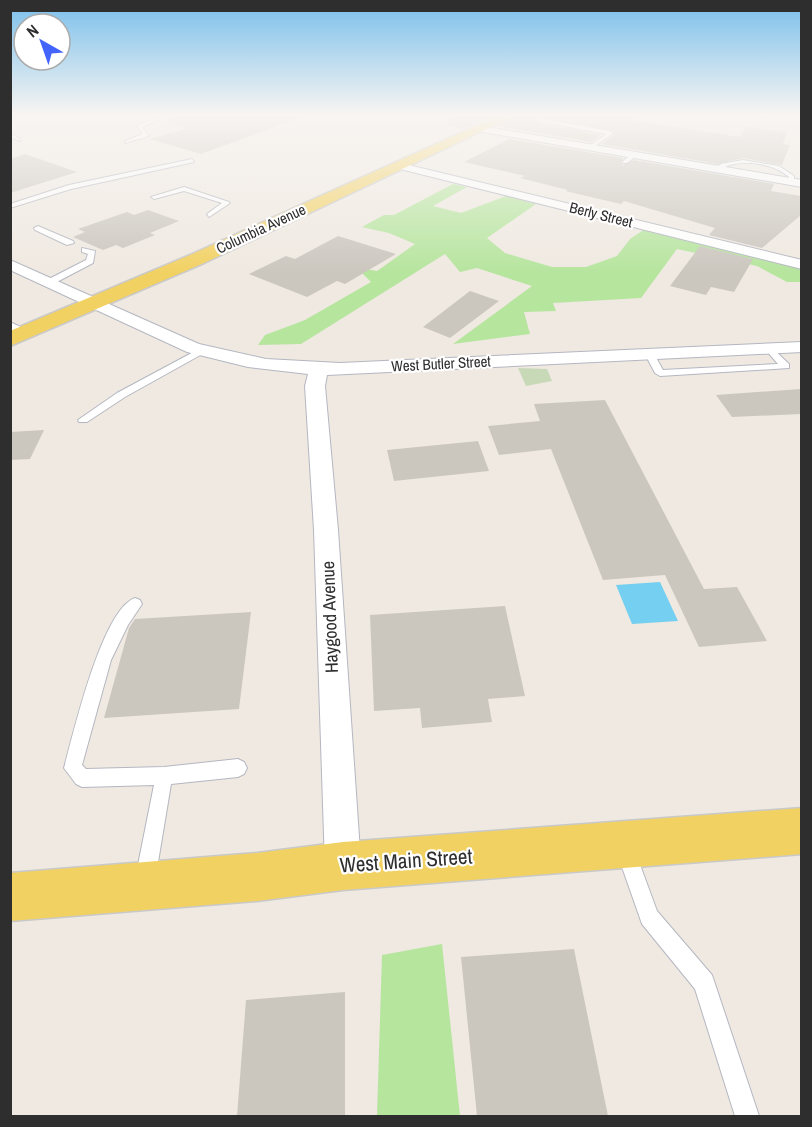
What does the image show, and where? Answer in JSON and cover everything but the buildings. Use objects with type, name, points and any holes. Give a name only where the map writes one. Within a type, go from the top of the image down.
[{"type":"main road","name":"Columbia Avenue","points":[[15,332],[197,259],[397,168]]},
{"type":"main road","name":"West Main Street","points":[[10,897],[258,876],[342,866],[801,831]]},
{"type":"street","name":"Berly Street","points":[[406,168],[801,265]]},
{"type":"street","points":[[697,168],[796,183]]},
{"type":"street","name":"West Butler Street","points":[[10,264],[201,351],[240,362],[278,367],[319,369],[801,347]]},
{"type":"street","name":"Haygood Avenue","points":[[319,369],[315,386],[326,530],[342,866]]},
{"type":"lane","points":[[10,206],[69,187],[159,168]]},
{"type":"lane","points":[[113,177],[122,185]]},
{"type":"lane","points":[[154,197],[184,189],[228,203],[209,215]]},
{"type":"lane","points":[[38,228],[70,243]]},
{"type":"lane","points":[[50,282],[90,261],[92,254],[85,250]]},
{"type":"lane","points":[[82,420],[121,395],[201,351]]},
{"type":"lane","points":[[135,604],[121,621],[108,648],[73,768],[82,778],[164,776],[238,768]]},
{"type":"lane","points":[[144,886],[164,776]]},
{"type":"lane","points":[[623,845],[649,917],[704,983],[747,1116]]},
{"type":"green space","points":[[453,184],[467,187],[433,206],[461,213],[506,196],[536,204],[487,238],[505,253],[552,267],[586,267],[617,256],[630,239],[648,227],[801,265],[801,282],[787,282],[757,266],[677,249],[641,298],[553,303],[556,311],[524,312],[530,334],[453,344],[532,286],[477,268],[460,272],[445,254],[301,344],[258,345],[265,335],[305,320],[371,282],[356,267],[377,271],[415,244],[389,233],[362,227],[384,215],[394,215]]},
{"type":"green space","points":[[518,368],[547,369],[552,381],[526,386]]},
{"type":"green space","points":[[442,944],[460,1116],[377,1116],[382,955]]},
{"type":"water","points":[[660,582],[678,621],[632,624],[616,585]]}]
